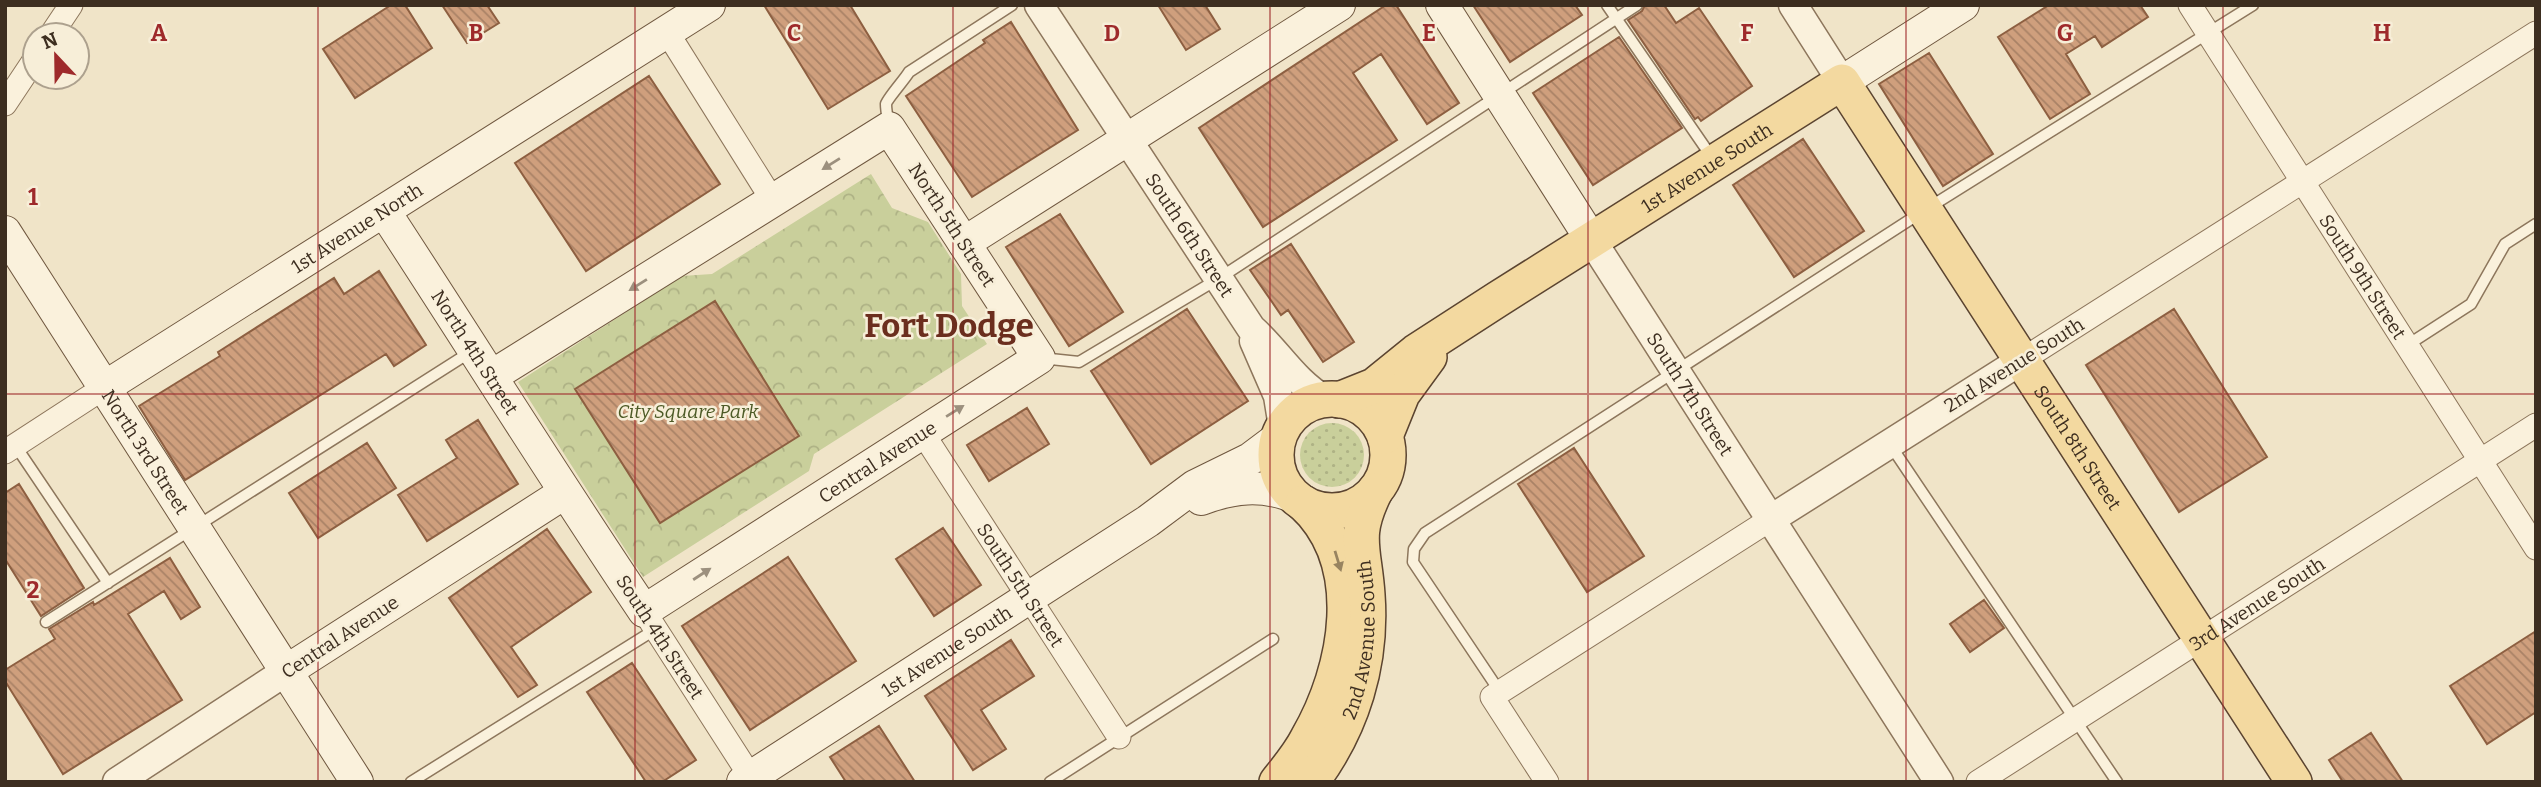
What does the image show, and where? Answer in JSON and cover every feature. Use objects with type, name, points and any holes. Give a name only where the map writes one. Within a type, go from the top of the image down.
[{"type":"main road","name":"1st Avenue North","points":[[105,387],[709,5]]},
{"type":"main road","points":[[964,243],[1339,5]]},
{"type":"main road","name":"South 7th Street","points":[[1442,5],[1591,239]]},
{"type":"main road","name":"1st Avenue South","points":[[749,780],[1148,521],[1195,486],[1250,459],[1281,433],[1300,410],[1374,386],[1416,352],[1963,5]]},
{"type":"main road","name":"South 8th Street","points":[[1842,82],[2294,782]]},
{"type":"main road","points":[[492,376],[889,128]]},
{"type":"main road","name":"North 5th Street","points":[[889,128],[1038,358]]},
{"type":"main road","name":"North 4th Street","points":[[384,211],[475,349],[564,493]]},
{"type":"main road","name":"North 3rd Street","points":[[5,232],[357,782]]},
{"type":"main road","name":"1st Avenue South","points":[[1148,521],[1209,496],[1236,489],[1262,488],[1323,511],[1348,509],[1367,499],[1375,491],[1386,469],[1388,458],[1385,436],[1394,410],[1413,376],[1452,330]]},
{"type":"main road","name":"Central Avenue","points":[[650,620],[922,432],[1038,358]]},
{"type":"main road","points":[[1332,400],[1363,409],[1373,417],[1385,436]]},
{"type":"main road","points":[[1281,433],[1276,462],[1279,475],[1298,500]]},
{"type":"main road","name":"2nd Avenue South","points":[[1311,782],[1346,723],[1360,684],[1368,627],[1360,530],[1375,491]]},
{"type":"main road","name":"Central Avenue","points":[[285,672],[564,493]]},
{"type":"main road","name":"South 4th Street","points":[[564,493],[650,620]]},
{"type":"main road","name":"2nd Avenue South","points":[[1277,782],[1300,752],[1315,724],[1331,684],[1343,635],[1345,598],[1339,561],[1327,532],[1298,500]]},
{"type":"street","points":[[60,21],[71,5]]},
{"type":"street","name":"South 6th Street","points":[[1040,5],[1251,328],[1271,345],[1303,385],[1332,400]]},
{"type":"street","name":"South 8th Street","points":[[1793,5],[1842,82]]},
{"type":"street","name":"South 9th Street","points":[[2190,5],[2536,548]]},
{"type":"street","points":[[667,32],[773,201]]},
{"type":"street","name":"2nd Avenue South","points":[[1496,694],[2536,33]]},
{"type":"street","points":[[5,104],[21,80]]},
{"type":"street","name":"South 7th Street","points":[[1591,239],[1938,782]]},
{"type":"street","name":"South 6th Street","points":[[1251,328],[1258,354],[1278,396],[1281,433]]},
{"type":"street","name":"1st Avenue North","points":[[10,448],[105,387]]},
{"type":"street","name":"3rd Avenue South","points":[[1978,782],[2536,425]]},
{"type":"street","name":"South 5th Street","points":[[922,432],[1119,737]]},
{"type":"street","name":"South 4th Street","points":[[650,620],[749,780]]},
{"type":"street","name":"Central Avenue","points":[[117,782],[285,672]]},
{"type":"street","points":[[1496,694],[1547,782]]},
{"type":"lane","points":[[889,128],[886,103],[909,72],[1012,5]]},
{"type":"lane","points":[[1607,5],[1714,161]]},
{"type":"lane","points":[[1038,358],[1079,362],[1219,279],[1637,5]]},
{"type":"lane","points":[[1496,694],[1413,562],[1414,549],[1425,533],[1924,210],[2253,5]]},
{"type":"lane","points":[[2406,346],[2471,304],[2505,244],[2536,224]]},
{"type":"lane","points":[[46,622],[475,349]]},
{"type":"lane","points":[[1890,443],[2117,782]]},
{"type":"lane","points":[[10,448],[108,583]]},
{"type":"lane","points":[[411,782],[650,620]]},
{"type":"lane","points":[[1050,782],[1273,639]]},
{"type":"green space","name":"City Square Park","points":[[871,174],[892,208],[928,222],[961,274],[962,306],[987,344],[814,454],[809,471],[643,577],[518,382],[682,276],[712,274]]},
{"type":"green space","points":[[1332,423],[1350,429],[1358,437],[1364,455],[1358,473],[1350,481],[1332,487],[1314,481],[1306,473],[1300,455],[1306,437],[1314,429]]},
{"type":"building","points":[[391,5],[405,5],[432,48],[355,98],[323,49]]},
{"type":"building","points":[[442,5],[487,5],[499,23],[467,43]]},
{"type":"building","points":[[764,5],[850,5],[890,71],[828,109]]},
{"type":"building","points":[[1158,5],[1205,5],[1220,29],[1186,50]]},
{"type":"building","points":[[1386,5],[1396,5],[1459,103],[1427,124],[1381,54],[1353,73],[1397,140],[1263,227],[1199,128]]},
{"type":"building","points":[[1473,5],[1575,5],[1582,15],[1510,62]]},
{"type":"building","points":[[1645,5],[1664,5],[1676,23],[1699,8],[1752,86],[1701,121],[1698,117],[1695,119],[1628,20],[1642,11]]},
{"type":"building","points":[[2049,5],[2140,5],[2148,17],[2102,47],[2095,36],[2066,54],[2090,94],[2050,119],[1998,37]]},
{"type":"building","points":[[1011,22],[1078,130],[972,197],[906,96],[985,43],[983,40]]},
{"type":"building","points":[[1619,37],[1682,128],[1593,185],[1533,93]]},
{"type":"building","points":[[1929,53],[1993,154],[1943,186],[1879,84]]},
{"type":"building","points":[[649,76],[720,184],[586,271],[515,163]]},
{"type":"building","points":[[1803,139],[1864,231],[1794,277],[1733,185]]},
{"type":"building","points":[[1060,214],[1123,312],[1069,346],[1006,247]]},
{"type":"building","points":[[1291,244],[1354,342],[1323,362],[1288,310],[1281,315],[1250,270]]},
{"type":"building","points":[[379,271],[426,345],[394,366],[386,354],[185,480],[139,406],[220,356],[218,352],[334,278],[344,294]]},
{"type":"building","points":[[715,301],[799,436],[660,523],[575,389]]},
{"type":"building","points":[[1187,309],[1248,401],[1151,464],[1091,371]]},
{"type":"building","points":[[2174,309],[2267,457],[2179,512],[2086,365]]},
{"type":"building","points":[[1027,408],[1049,444],[989,481],[967,445]]},
{"type":"building","points":[[478,420],[518,484],[427,541],[398,495],[457,458],[446,440]]},
{"type":"building","points":[[367,443],[396,488],[318,538],[289,493]]},
{"type":"building","points":[[1574,448],[1644,556],[1587,592],[1518,484]]},
{"type":"building","points":[[19,484],[84,588],[41,616],[5,559],[5,493]]},
{"type":"building","points":[[943,528],[981,585],[934,616],[896,559]]},
{"type":"building","points":[[547,529],[591,592],[511,647],[537,685],[518,697],[449,598]]},
{"type":"building","points":[[788,557],[856,661],[750,730],[682,626]]},
{"type":"building","points":[[170,558],[200,607],[181,619],[164,591],[128,614],[182,700],[63,774],[5,681],[5,670],[55,639],[49,629]]},
{"type":"building","points":[[1984,600],[2004,628],[1970,652],[1950,624]]},
{"type":"building","points":[[2536,631],[2536,712],[2487,744],[2450,686]]},
{"type":"building","points":[[1011,640],[1034,676],[981,710],[1006,749],[973,770],[925,696]]},
{"type":"building","points":[[632,663],[696,760],[662,782],[646,782],[587,692]]},
{"type":"building","points":[[879,726],[915,782],[846,782],[830,757]]},
{"type":"building","points":[[2371,733],[2403,782],[2343,782],[2329,760]]},
{"type":"district","name":"Fort Dodge","points":[[949,326]]}]
